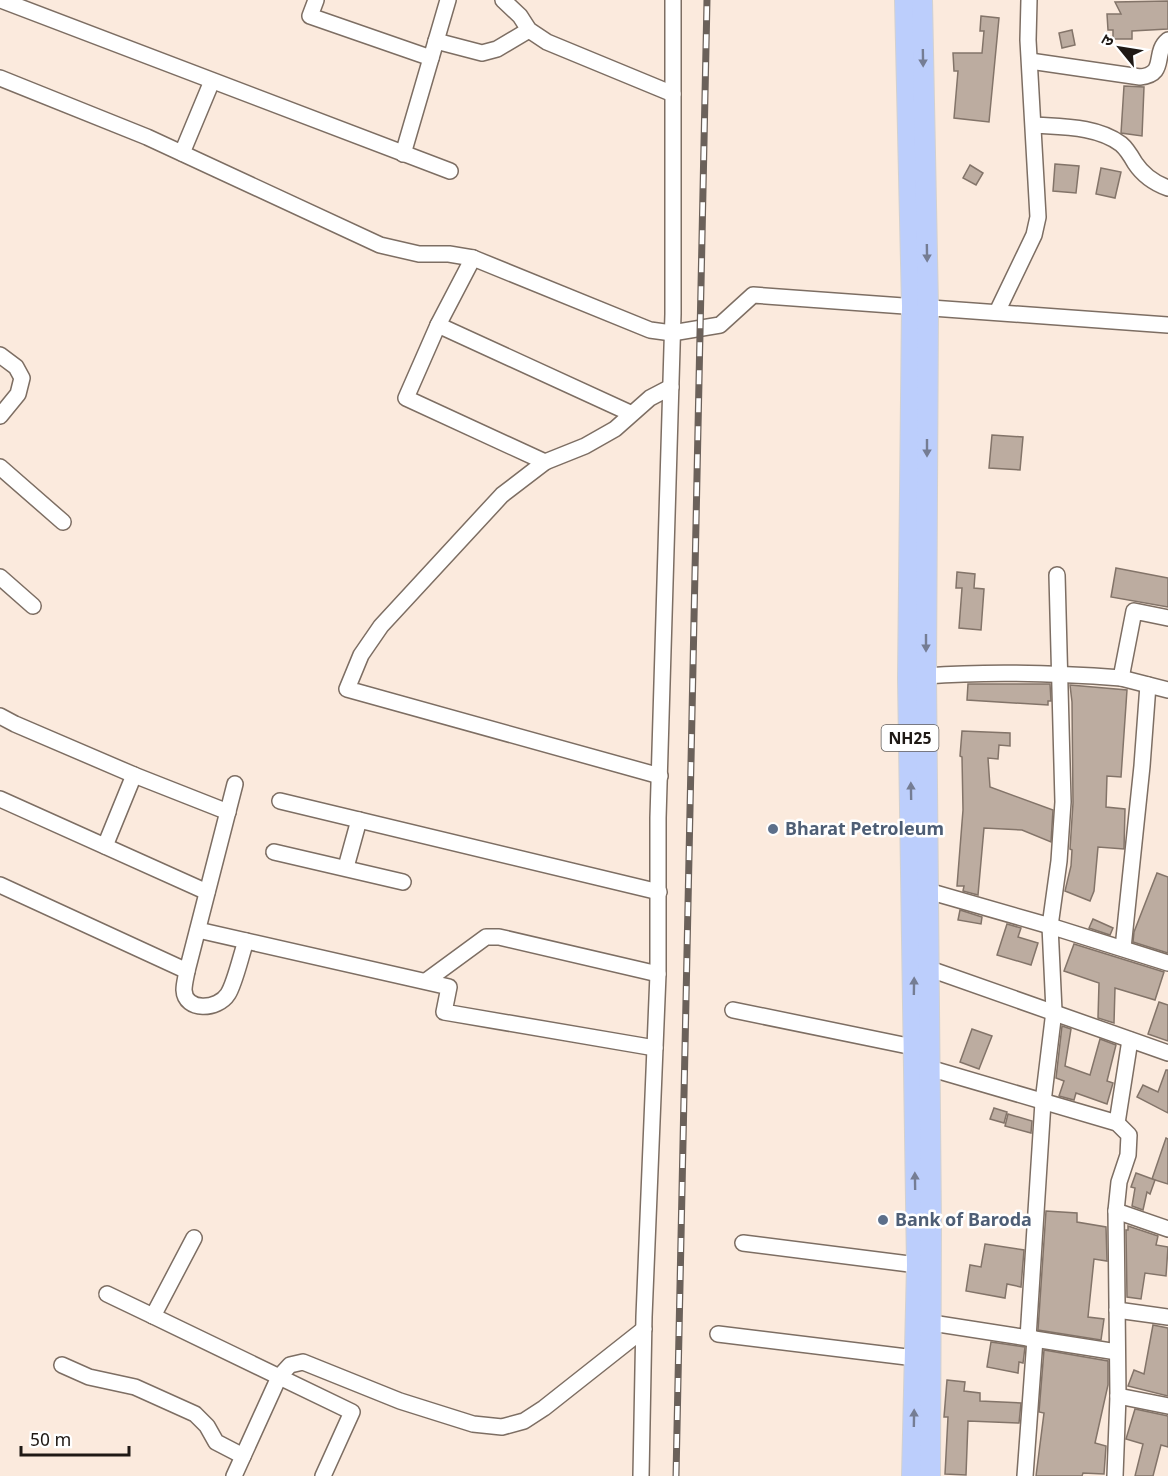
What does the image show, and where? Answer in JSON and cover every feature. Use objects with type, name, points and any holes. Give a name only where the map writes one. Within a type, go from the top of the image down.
[{"type":"main road","name":"NH25","points":[[916,2],[930,969],[932,1323],[930,1476]]},
{"type":"main road","name":"NH25","points":[[912,1476],[917,1265],[908,678],[920,307]]},
{"type":"street","points":[[1,0],[450,171]]},
{"type":"street","points":[[316,0],[310,16],[431,58]]},
{"type":"street","points":[[403,154],[448,0]]},
{"type":"street","points":[[503,0],[520,16],[529,30],[547,42],[673,94]]},
{"type":"street","points":[[641,1476],[644,1329],[658,974],[660,776],[671,387],[673,0]]},
{"type":"street","points":[[997,312],[1034,235],[1038,217],[1029,0]]},
{"type":"street","points":[[436,41],[483,53],[529,30]]},
{"type":"street","points":[[1030,61],[1140,77],[1149,76],[1156,70],[1162,46],[1168,40]]},
{"type":"street","points":[[0,78],[183,153],[380,245],[419,254],[448,254],[473,258],[650,330],[672,333],[720,325],[753,295],[1168,325]]},
{"type":"street","points":[[183,153],[212,81]]},
{"type":"street","points":[[1034,125],[1086,130],[1111,138],[1122,144],[1144,175],[1168,188]]},
{"type":"street","points":[[473,258],[438,325],[406,398],[545,462]]},
{"type":"street","points":[[438,325],[630,413]]},
{"type":"street","points":[[0,355],[16,368],[21,378],[18,394],[0,416]]},
{"type":"street","points":[[660,776],[347,689],[361,655],[381,626],[502,495],[545,462],[585,446],[615,429],[630,413],[650,398],[671,387]]},
{"type":"street","points":[[0,467],[63,522]]},
{"type":"street","points":[[1025,1476],[1043,1102],[1054,1011],[1050,926],[1059,861],[1063,802],[1057,575]]},
{"type":"street","points":[[0,578],[33,606]]},
{"type":"street","points":[[1121,678],[1134,611],[1168,618]]},
{"type":"street","points":[[926,676],[967,673],[1059,673],[1121,678],[1168,690]]},
{"type":"street","points":[[1123,948],[1149,685]]},
{"type":"street","points":[[0,716],[134,775],[228,812]]},
{"type":"street","points":[[105,846],[134,775]]},
{"type":"street","points":[[235,784],[188,971],[184,992],[188,999],[197,1005],[209,1007],[221,1003],[229,993],[246,940]]},
{"type":"street","points":[[0,800],[207,892]]},
{"type":"street","points":[[280,801],[659,892]]},
{"type":"street","points":[[346,867],[359,820]]},
{"type":"street","points":[[274,852],[403,882]]},
{"type":"street","points":[[0,885],[188,971]]},
{"type":"street","points":[[928,891],[1168,963]]},
{"type":"street","points":[[198,930],[449,987],[444,1012],[655,1048]]},
{"type":"street","points":[[426,981],[486,938],[499,937],[658,974]]},
{"type":"street","points":[[930,969],[1168,1053]]},
{"type":"street","points":[[733,1010],[913,1047]]},
{"type":"street","points":[[1117,1123],[1131,1040]]},
{"type":"street","points":[[929,1068],[1117,1123],[1129,1135],[1128,1155],[1119,1182],[1116,1211],[1118,1396],[1115,1476]]},
{"type":"street","points":[[1116,1211],[1168,1229]]},
{"type":"street","points":[[153,1316],[194,1238]]},
{"type":"street","points":[[743,1243],[917,1265]]},
{"type":"street","points":[[107,1294],[352,1412]]},
{"type":"street","points":[[1117,1310],[1168,1317]]},
{"type":"street","points":[[932,1323],[1117,1352]]},
{"type":"street","points":[[234,1476],[279,1377],[290,1365],[303,1362],[365,1389],[473,1424],[502,1427],[524,1421],[544,1408],[644,1329]]},
{"type":"street","points":[[718,1334],[915,1358]]},
{"type":"street","points":[[62,1365],[89,1377],[135,1387],[195,1414],[207,1426],[216,1442],[243,1456]]},
{"type":"street","points":[[323,1476],[365,1389]]},
{"type":"street","points":[[1118,1396],[1168,1406]]},
{"type":"building","points":[[1168,1],[1168,29],[1132,31],[1132,39],[1113,39],[1113,30],[1108,30],[1107,14],[1121,14],[1115,2]]},
{"type":"building","points":[[981,16],[999,18],[989,122],[954,118],[958,71],[954,71],[953,53],[982,53],[984,31],[980,31]]},
{"type":"building","points":[[1072,30],[1075,45],[1062,48],[1059,33]]},
{"type":"building","points":[[1124,86],[1144,87],[1142,136],[1121,133]]},
{"type":"building","points":[[1055,164],[1079,166],[1076,193],[1053,191]]},
{"type":"building","points":[[970,165],[983,173],[976,185],[963,178]]},
{"type":"building","points":[[1101,168],[1121,172],[1115,198],[1096,194]]},
{"type":"building","points":[[992,435],[1023,437],[1020,470],[989,468]]},
{"type":"building","points":[[1116,568],[1168,578],[1168,607],[1111,597]]},
{"type":"building","points":[[957,572],[975,574],[974,588],[984,589],[981,630],[959,628],[962,588],[956,588]]},
{"type":"building","points":[[968,684],[1050,684],[1051,701],[1048,701],[1048,705],[967,700]]},
{"type":"building","points":[[1070,685],[1127,690],[1121,777],[1107,776],[1106,807],[1125,809],[1124,849],[1098,847],[1094,891],[1090,901],[1065,891],[1072,850],[1070,849],[1073,803]]},
{"type":"building","points":[[962,731],[1010,733],[1010,746],[999,745],[998,759],[988,758],[990,787],[1053,810],[1051,842],[1022,830],[984,828],[978,895],[963,891],[964,886],[957,886],[963,810],[962,757],[960,756]]},
{"type":"building","points":[[1157,873],[1168,877],[1168,953],[1133,942],[1134,932]]},
{"type":"building","points":[[960,910],[982,917],[981,924],[958,920]]},
{"type":"building","points":[[1093,919],[1113,928],[1110,935],[1089,928]]},
{"type":"building","points":[[1007,924],[1021,928],[1018,937],[1038,943],[1031,965],[997,955]]},
{"type":"building","points":[[1074,944],[1164,972],[1155,1000],[1115,988],[1114,1023],[1098,1018],[1099,983],[1064,971]]},
{"type":"building","points":[[1159,1002],[1168,1005],[1168,1041],[1148,1034]]},
{"type":"building","points":[[1062,1026],[1071,1029],[1065,1066],[1090,1075],[1100,1039],[1116,1045],[1107,1081],[1113,1083],[1107,1104],[1076,1093],[1074,1100],[1059,1096],[1064,1081],[1056,1078]]},
{"type":"building","points":[[972,1029],[992,1036],[979,1069],[960,1062]]},
{"type":"building","points":[[1166,1070],[1168,1070],[1168,1113],[1137,1097],[1143,1085],[1158,1092]]},
{"type":"building","points":[[994,1108],[1007,1112],[1004,1123],[990,1119]]},
{"type":"building","points":[[1008,1114],[1032,1121],[1031,1133],[1005,1126]]},
{"type":"building","points":[[1166,1138],[1168,1139],[1168,1184],[1152,1179]]},
{"type":"building","points":[[1136,1173],[1155,1180],[1150,1194],[1147,1192],[1143,1210],[1132,1206],[1135,1188],[1131,1187]]},
{"type":"building","points":[[1046,1211],[1077,1213],[1077,1222],[1106,1227],[1107,1261],[1094,1259],[1088,1317],[1104,1319],[1101,1340],[1038,1330]]},
{"type":"building","points":[[1128,1226],[1158,1236],[1156,1245],[1168,1247],[1166,1276],[1145,1273],[1141,1299],[1127,1297],[1126,1230]]},
{"type":"building","points":[[985,1244],[1024,1250],[1021,1287],[1007,1284],[1005,1298],[966,1291],[970,1265],[981,1267]]},
{"type":"building","points":[[1153,1325],[1168,1328],[1168,1396],[1128,1386],[1134,1370],[1144,1374]]},
{"type":"building","points":[[991,1342],[1025,1347],[1023,1363],[1019,1362],[1018,1373],[987,1367]]},
{"type":"building","points":[[1044,1350],[1108,1361],[1108,1385],[1095,1443],[1106,1446],[1104,1474],[1036,1476],[1044,1413],[1039,1412]]},
{"type":"building","points":[[947,1380],[965,1382],[964,1391],[980,1393],[980,1401],[1021,1403],[1019,1423],[968,1421],[966,1475],[945,1474],[948,1417],[944,1417]]},
{"type":"building","points":[[1135,1409],[1168,1416],[1168,1447],[1161,1445],[1153,1476],[1135,1476],[1143,1444],[1126,1439]]},
{"type":"railway","points":[[676,1476],[707,0]]},
{"type":"place","name":"Bharat Petroleum","points":[[773,829]]},
{"type":"place","name":"Bank of Baroda","points":[[883,1220]]}]
